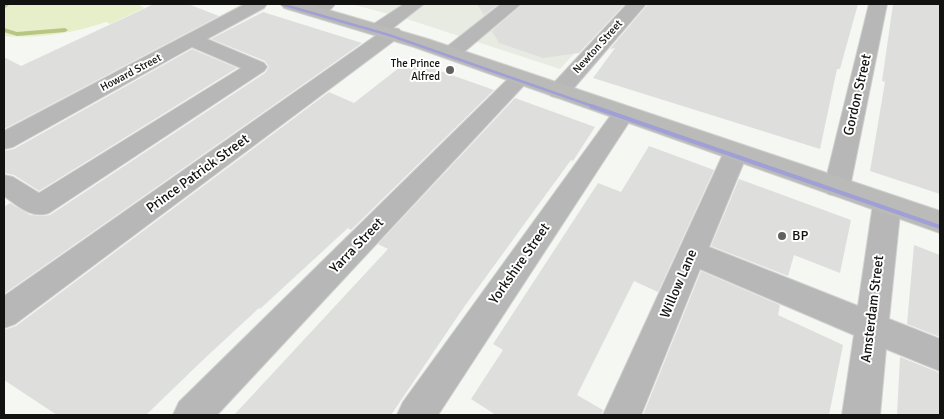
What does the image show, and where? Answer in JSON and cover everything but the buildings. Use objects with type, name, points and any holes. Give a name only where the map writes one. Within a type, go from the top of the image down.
[{"type":"main road","points":[[290,4],[320,7],[940,222]]},
{"type":"street","name":"Howard Street","points":[[4,141],[258,4]]},
{"type":"street","name":"Prince Patrick Street","points":[[4,314],[386,31],[415,4]]},
{"type":"street","points":[[451,53],[512,4]]},
{"type":"street","name":"Newton Street","points":[[559,91],[637,4]]},
{"type":"street","name":"Gordon Street","points":[[837,187],[878,4]]},
{"type":"street","points":[[4,184],[39,206],[257,67],[191,40]]},
{"type":"street","name":"Yarra Street","points":[[192,415],[521,78]]},
{"type":"street","name":"Yorkshire Street","points":[[416,415],[624,113]]},
{"type":"street","name":"Willow Lane","points":[[622,415],[736,152]]},
{"type":"street","name":"Amsterdam Street","points":[[861,415],[886,204]]},
{"type":"street","points":[[692,253],[940,354]]},
{"type":"shaded area","points":[[351,4],[620,4],[560,69],[407,19]]},
{"type":"green space","points":[[4,4],[138,4],[144,8],[110,24],[106,22],[56,34],[17,37],[4,36]]},
{"type":"waterway","points":[[4,7],[7,4]]},
{"type":"waterway","points":[[4,30],[17,34],[65,30]]},
{"type":"transit line","points":[[281,4],[389,35],[940,227]]},
{"type":"place","name":"The Prince Alfred","points":[[450,70]]},
{"type":"place","name":"BP","points":[[782,236]]}]
